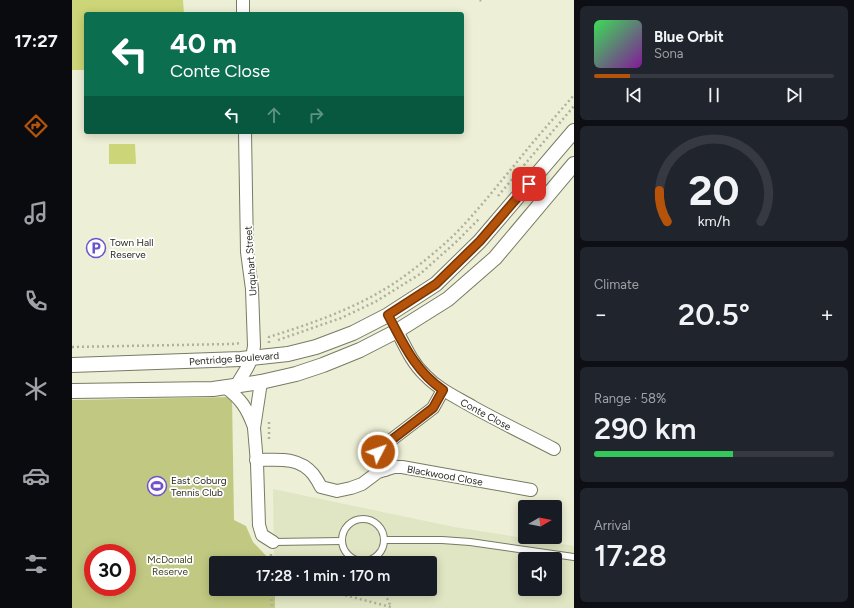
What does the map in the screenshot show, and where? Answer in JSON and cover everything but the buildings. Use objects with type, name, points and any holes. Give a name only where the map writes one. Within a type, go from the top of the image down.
[{"type":"street","points":[[243,0],[243,12]]},
{"type":"street","name":"Pentridge Boulevard","points":[[72,365],[252,358],[288,354],[316,347],[353,333],[388,315],[436,284],[480,241],[574,131]]},
{"type":"street","name":"Urquhart Street","points":[[230,386],[247,368],[252,358],[254,346],[254,313],[247,252],[245,134]]},
{"type":"street","points":[[72,391],[213,389],[261,382],[296,374],[360,350],[397,331],[448,299],[495,258],[574,164]]},
{"type":"street","points":[[436,284],[448,299]]},
{"type":"street","points":[[388,315],[397,331]]},
{"type":"street","name":"Conte Close","points":[[397,331],[408,352],[419,368],[443,390],[554,450]]},
{"type":"street","points":[[261,382],[254,428],[259,525],[262,535],[273,542]]},
{"type":"street","points":[[230,386],[244,405],[254,428]]},
{"type":"street","points":[[385,470],[378,450],[433,408],[443,390]]},
{"type":"street","name":"Blackwood Close","points":[[256,460],[287,459],[298,463],[305,466],[314,474],[321,487],[337,491],[362,484],[378,472],[394,467],[402,467],[531,490]]},
{"type":"lane","points":[[365,519],[377,524],[381,529],[385,540],[383,549],[379,555],[366,562],[352,558],[343,547],[342,541],[344,532],[352,522],[365,519]]},
{"type":"lane","points":[[385,540],[442,540],[470,542],[574,557]]},
{"type":"lane","points":[[273,542],[342,541]]},
{"type":"path","points":[[484,212],[456,242],[420,274],[375,302],[341,318],[269,343],[269,337],[305,326],[365,300],[396,282],[422,263],[454,235],[475,212],[574,95]]},
{"type":"path","points":[[495,200],[574,106]]},
{"type":"path","points":[[72,347],[231,344],[253,342]]},
{"type":"path","points":[[271,596],[272,608]]},
{"type":"path","points":[[349,596],[392,607]]},
{"type":"path","points":[[386,596],[392,607]]},
{"type":"shaded area","points":[[273,489],[454,527],[518,537],[518,544],[561,544],[574,546],[574,608],[275,608],[275,596],[437,596],[437,556],[274,556]]},
{"type":"green space","name":"East Coburg Tennis Club","points":[[232,397],[234,520],[246,526],[253,542],[266,556],[209,556],[209,596],[275,596],[275,608],[72,608],[72,400]]},
{"type":"place","name":"Town Hall Reserve","points":[[96,248]]},
{"type":"place","name":"East Coburg Tennis Club","points":[[157,486]]},
{"type":"route","points":[[378,452],[378,450],[433,408],[443,390],[419,368],[408,352],[388,315],[436,284],[480,241],[529,184]]},
{"type":"park label","name":"McDonald Reserve","points":[[170,564]]}]
